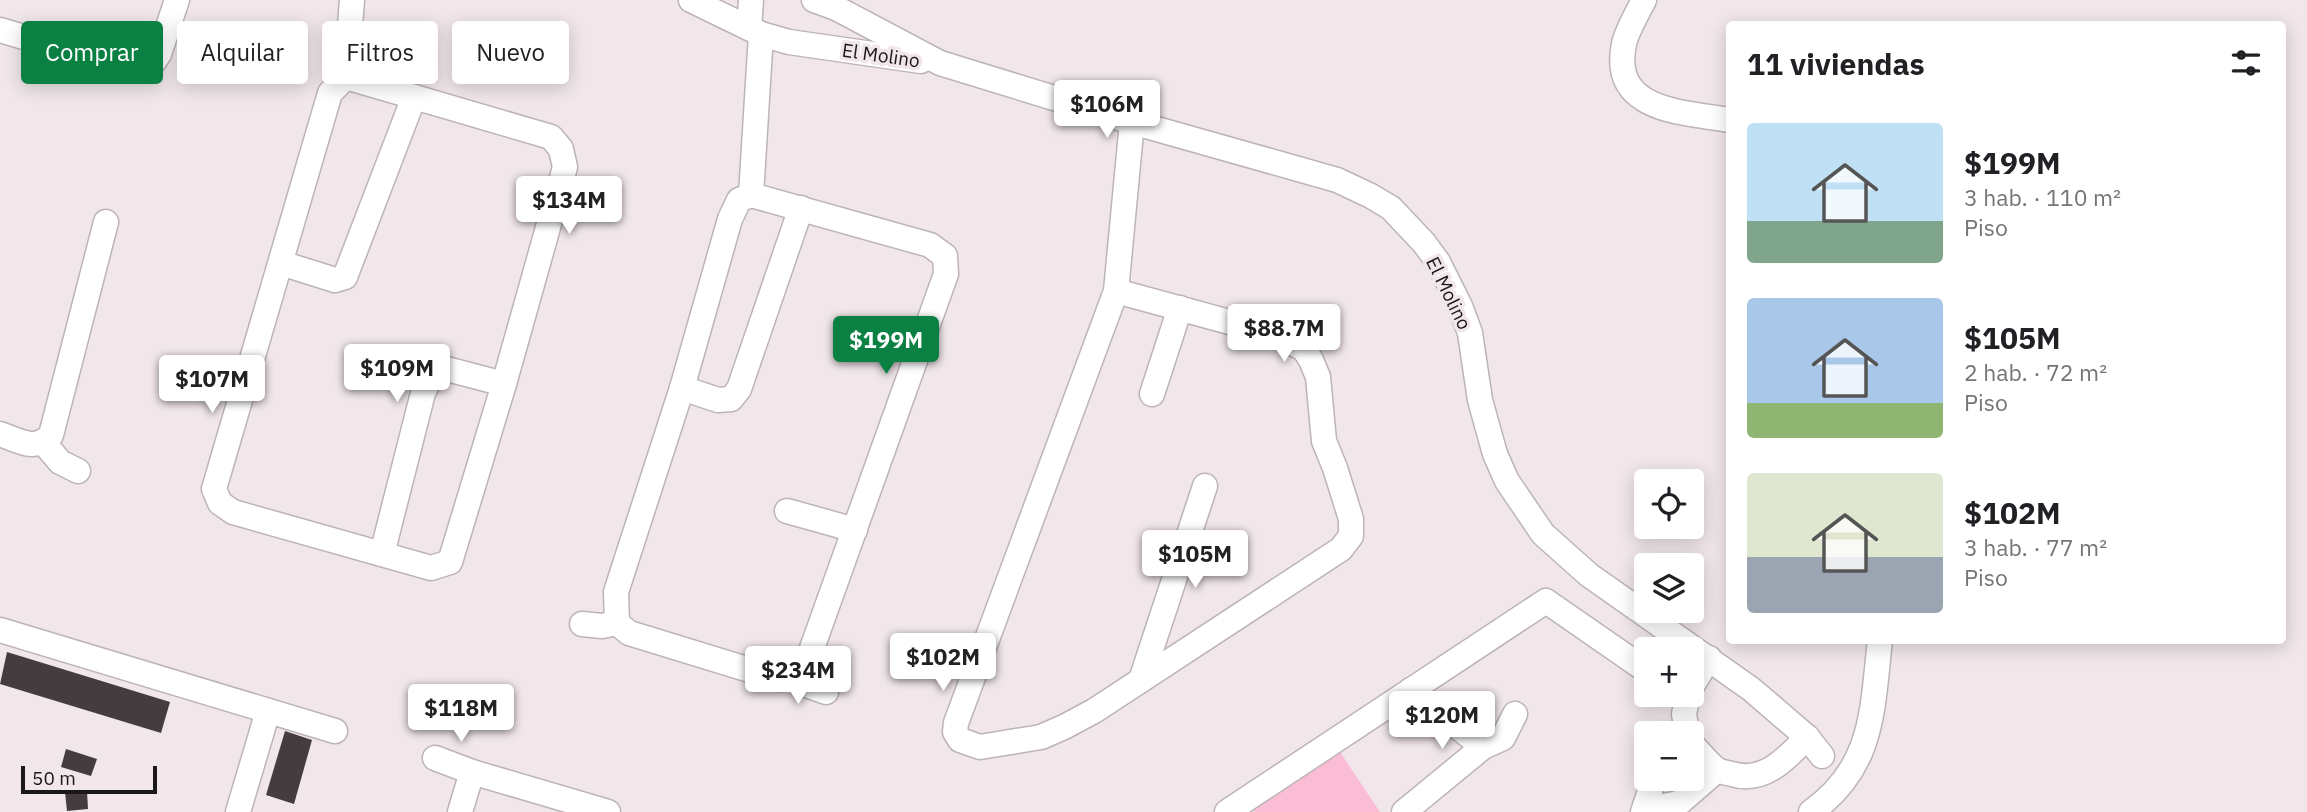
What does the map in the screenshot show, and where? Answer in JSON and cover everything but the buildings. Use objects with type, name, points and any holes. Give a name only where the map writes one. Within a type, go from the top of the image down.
[{"type":"street","points":[[0,30],[134,70],[150,67],[159,54],[177,0]]},
{"type":"street","points":[[350,21],[352,0]]},
{"type":"street","name":"El Molino","points":[[691,0],[755,31],[789,42],[940,63],[1132,122],[1337,180],[1371,196],[1402,219],[1438,262],[1460,306],[1470,333],[1486,426],[1495,454],[1521,504],[1543,534],[1590,575],[1751,689],[1815,747],[1756,775],[1737,776],[1717,770]]},
{"type":"street","points":[[751,0],[755,31],[751,195]]},
{"type":"street","points":[[1644,0],[1624,43],[1625,81],[1634,93],[1648,103],[1726,119]]},
{"type":"street","name":"El Molino","points":[[822,48],[834,33],[825,4]]},
{"type":"street","name":"El Molino","points":[[825,4],[940,63]]},
{"type":"street","points":[[339,84],[330,93],[214,489],[220,503],[233,512],[431,568],[450,562],[565,167],[561,149],[551,137],[370,84]]},
{"type":"street","points":[[281,263],[335,280],[345,277],[414,97]]},
{"type":"street","points":[[1116,291],[1277,335],[1304,349],[1318,377],[1324,440],[1351,519],[1351,536],[1341,549],[1094,711],[1041,737],[980,747],[960,740],[955,732],[1116,291],[1132,122]]},
{"type":"street","points":[[751,195],[930,244],[945,256],[946,274],[806,666],[779,679],[629,633],[617,623],[616,592],[682,388],[730,219],[739,200],[751,195]]},
{"type":"street","points":[[682,388],[718,400],[731,399],[739,389],[801,208]]},
{"type":"street","points":[[0,434],[33,445],[44,443],[51,435],[106,222]]},
{"type":"street","points":[[1152,394],[1180,308]]},
{"type":"street","points":[[382,554],[423,393],[432,375],[443,368],[504,384]]},
{"type":"street","points":[[44,443],[60,462],[78,471]]},
{"type":"street","points":[[1141,680],[1205,486]]},
{"type":"street","points":[[787,511],[855,530]]},
{"type":"street","points":[[1238,809],[1410,690],[1546,601],[1634,662]]},
{"type":"street","points":[[582,624],[602,626],[617,623]]},
{"type":"street","points":[[0,630],[335,732]]},
{"type":"street","points":[[1811,812],[1842,786],[1855,766],[1866,740],[1880,644]]},
{"type":"street","points":[[1704,666],[1709,658]]},
{"type":"street","points":[[792,675],[809,686],[826,692]]},
{"type":"street","points":[[1410,690],[1483,747]]},
{"type":"street","points":[[238,812],[268,711]]},
{"type":"street","points":[[1404,812],[1483,747],[1503,738],[1515,714]]},
{"type":"street","points":[[1644,811],[1679,803],[1717,770],[1704,757]]},
{"type":"street","points":[[435,758],[472,772],[608,812]]},
{"type":"street","points":[[460,812],[472,772]]},
{"type":"street","points":[[1644,811],[1650,791]]},
{"type":"shaded area","points":[[1338,749],[1380,812],[1255,812],[1252,808]]}]
